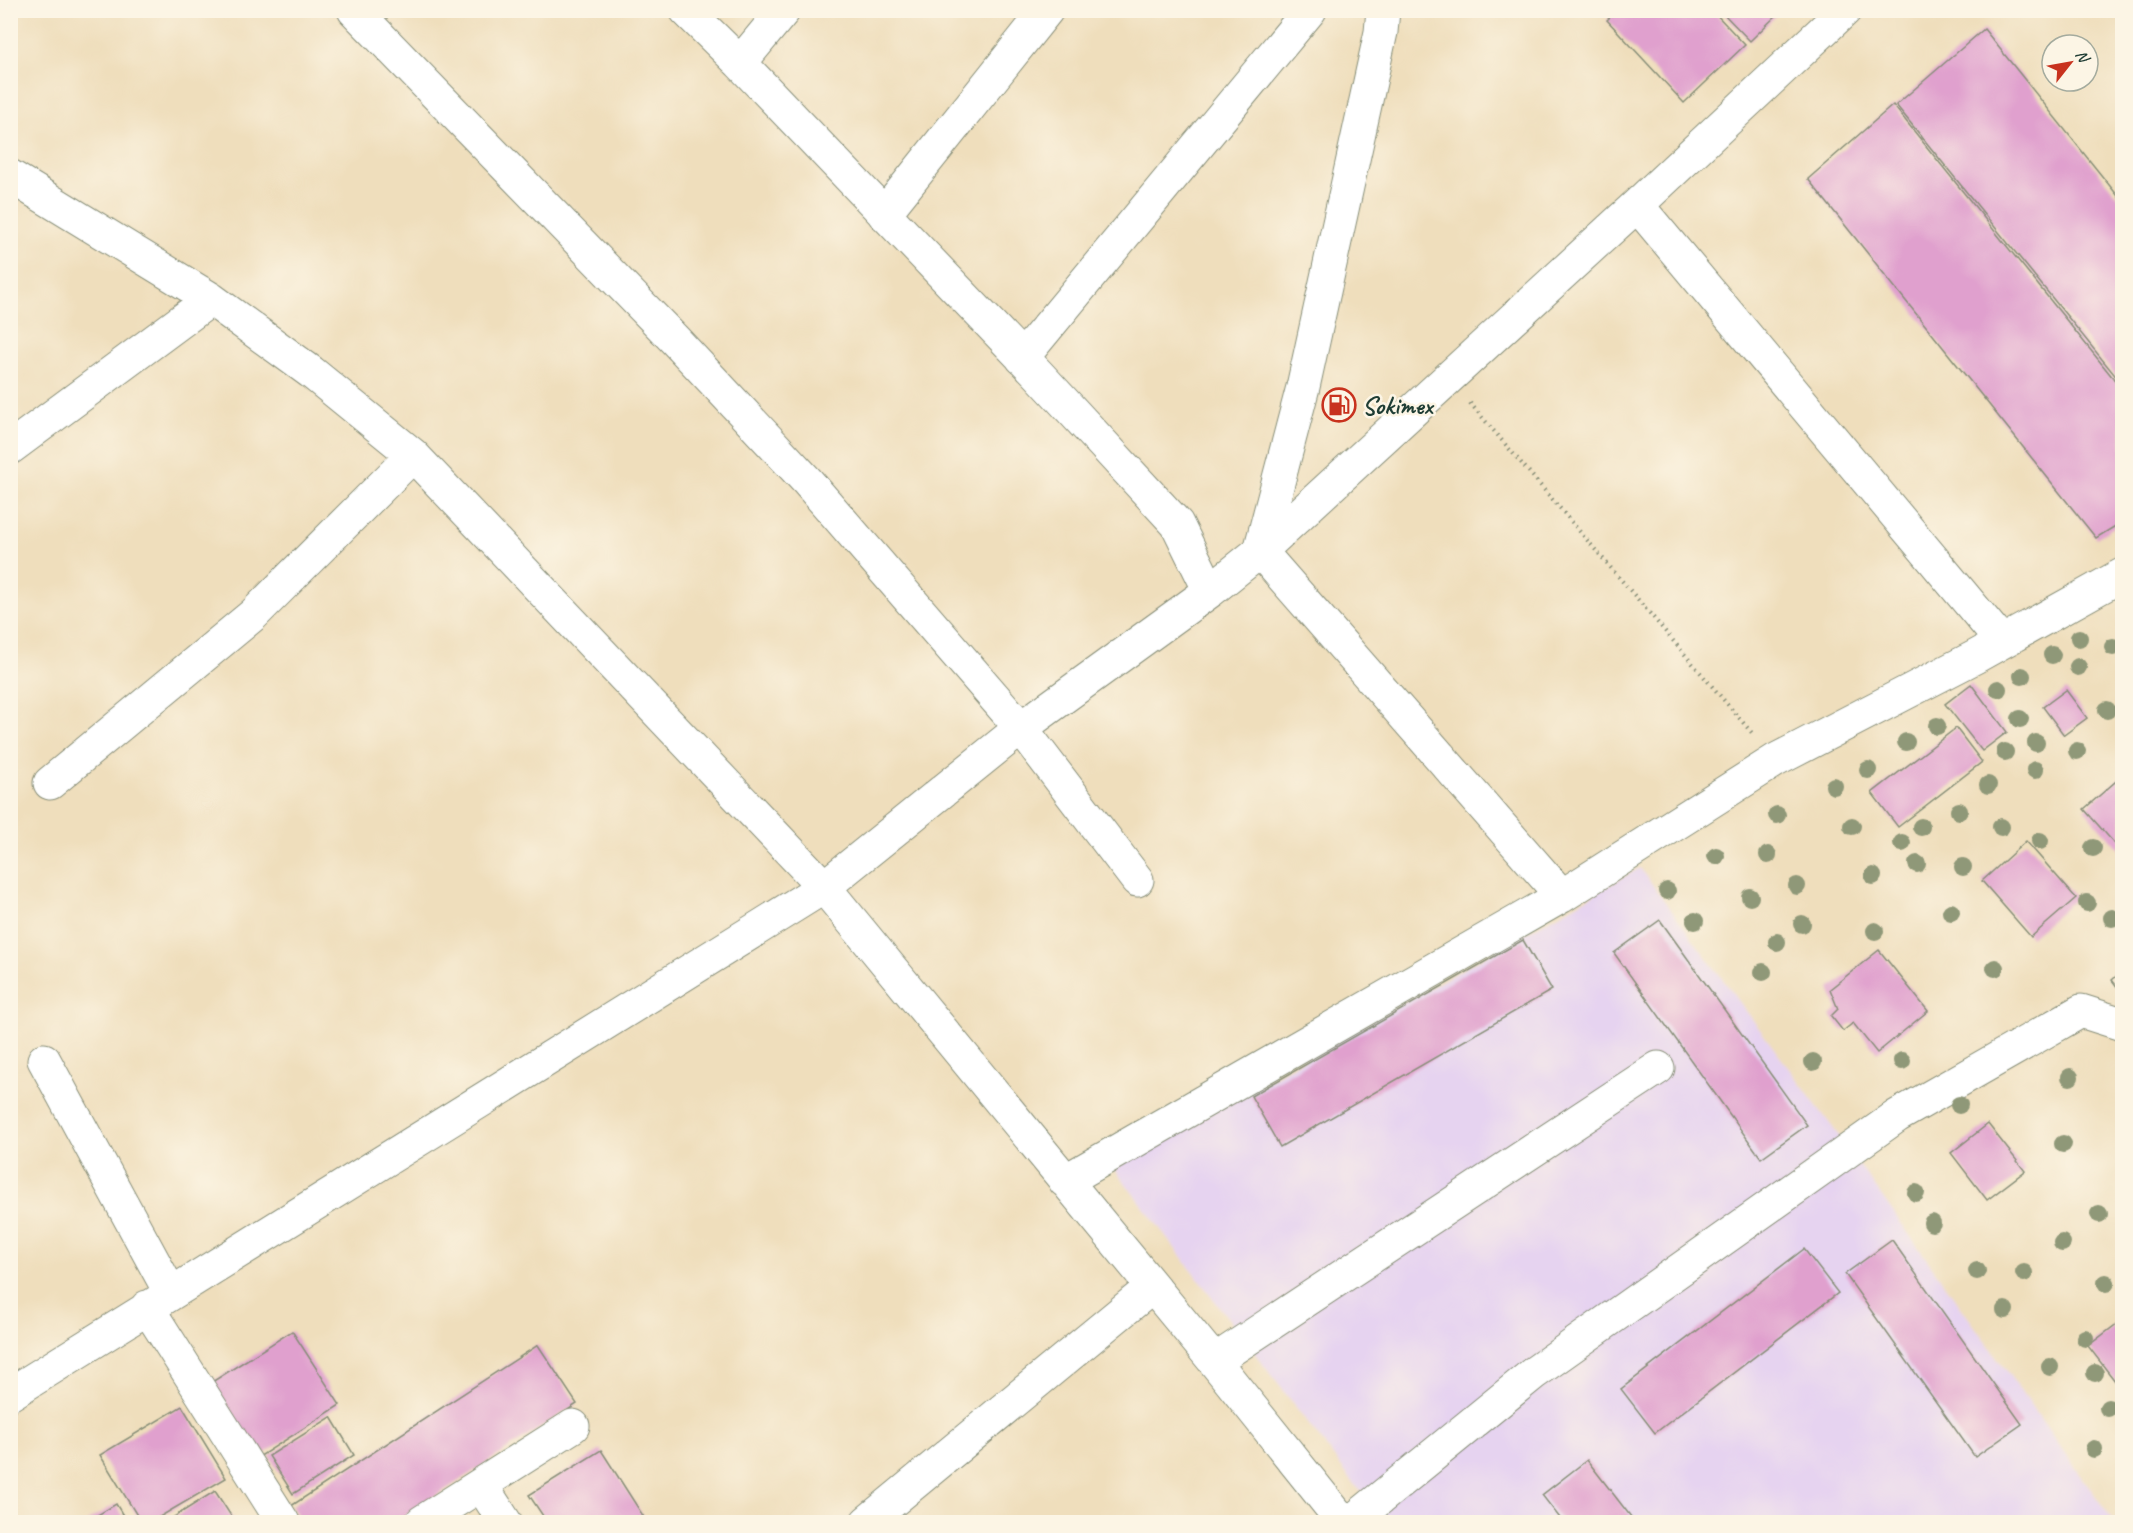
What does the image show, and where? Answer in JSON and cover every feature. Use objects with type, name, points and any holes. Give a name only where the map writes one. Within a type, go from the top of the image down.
[{"type":"street","points":[[354,10],[674,339],[807,481],[1021,728],[1137,880]]},
{"type":"street","points":[[686,10],[740,63],[1022,358],[1177,524],[1210,591]]},
{"type":"street","points":[[740,63],[784,10]]},
{"type":"street","points":[[884,214],[1047,10]]},
{"type":"street","points":[[1022,358],[1310,10]]},
{"type":"street","points":[[1260,551],[1303,387],[1381,32],[1383,10]]},
{"type":"street","points":[[10,1394],[824,886],[1021,728],[1210,591],[1260,551],[1637,206],[1845,10]]},
{"type":"street","points":[[10,176],[211,299],[311,372],[413,455],[824,886],[1214,1361],[1337,1520],[1534,1373],[1897,1116],[2081,1011],[2122,1024]]},
{"type":"street","points":[[1637,206],[2002,642]]},
{"type":"street","points":[[10,448],[211,299]]},
{"type":"street","points":[[50,783],[253,615],[413,455]]},
{"type":"street","points":[[1260,551],[1562,896]]},
{"type":"street","points":[[1065,1181],[1562,896],[1776,760],[2002,642],[2122,575]]},
{"type":"street","points":[[44,1060],[159,1300],[283,1522]]},
{"type":"street","points":[[1214,1361],[1658,1068]]},
{"type":"street","points":[[867,1522],[1152,1287]]},
{"type":"street","points":[[422,1522],[573,1426]]},
{"type":"street","points":[[481,1485],[505,1522]]},
{"type":"path","points":[[1449,378],[1776,760]]},
{"type":"shaded area","points":[[1640,868],[1836,1132],[2114,1522],[1390,1522],[1355,1485],[1114,1168]]},
{"type":"building","points":[[1618,10],[1712,10],[1745,45],[1684,103],[1607,20]]},
{"type":"building","points":[[1720,10],[1782,10],[1750,41]]},
{"type":"building","points":[[1984,29],[2122,201],[2122,384],[1896,105]]},
{"type":"building","points":[[1893,105],[2122,389],[2122,522],[2096,538],[1808,179]]},
{"type":"building","points":[[1971,684],[2007,732],[1982,751],[1945,704]]},
{"type":"building","points":[[2066,690],[2087,718],[2064,735],[2043,707]]},
{"type":"building","points":[[1956,728],[1982,762],[1898,827],[1872,793]]},
{"type":"building","points":[[2122,776],[2122,852],[2084,809]]},
{"type":"building","points":[[2026,841],[2076,898],[2031,937],[1982,881]]},
{"type":"building","points":[[1660,920],[1807,1125],[1761,1158],[1614,953]]},
{"type":"building","points":[[1523,940],[1552,990],[1280,1147],[1251,1096]]},
{"type":"building","points":[[1879,950],[1928,1011],[1877,1053],[1853,1023],[1843,1031],[1831,1016],[1838,1009],[1830,989]]},
{"type":"building","points":[[2122,971],[2122,993],[2112,980]]},
{"type":"building","points":[[1988,1124],[2025,1171],[1987,1200],[1951,1153]]},
{"type":"building","points":[[1892,1240],[2022,1424],[1975,1457],[1845,1274]]},
{"type":"building","points":[[1804,1249],[1838,1293],[1655,1433],[1621,1389]]},
{"type":"building","points":[[2122,1320],[2122,1390],[2088,1346]]},
{"type":"building","points":[[292,1331],[340,1405],[259,1457],[212,1382]]},
{"type":"building","points":[[538,1345],[577,1404],[396,1522],[302,1522],[291,1506]]},
{"type":"building","points":[[182,1406],[226,1478],[151,1522],[141,1522],[100,1455]]},
{"type":"building","points":[[331,1417],[354,1455],[293,1494],[269,1456]]},
{"type":"building","points":[[601,1450],[647,1522],[547,1522],[529,1495]]},
{"type":"building","points":[[1587,1460],[1635,1522],[1563,1522],[1542,1495]]},
{"type":"building","points":[[215,1491],[235,1522],[166,1522]]},
{"type":"building","points":[[116,1504],[127,1522],[86,1522]]},
{"type":"place","name":"Sokimex","points":[[1339,405]]}]
